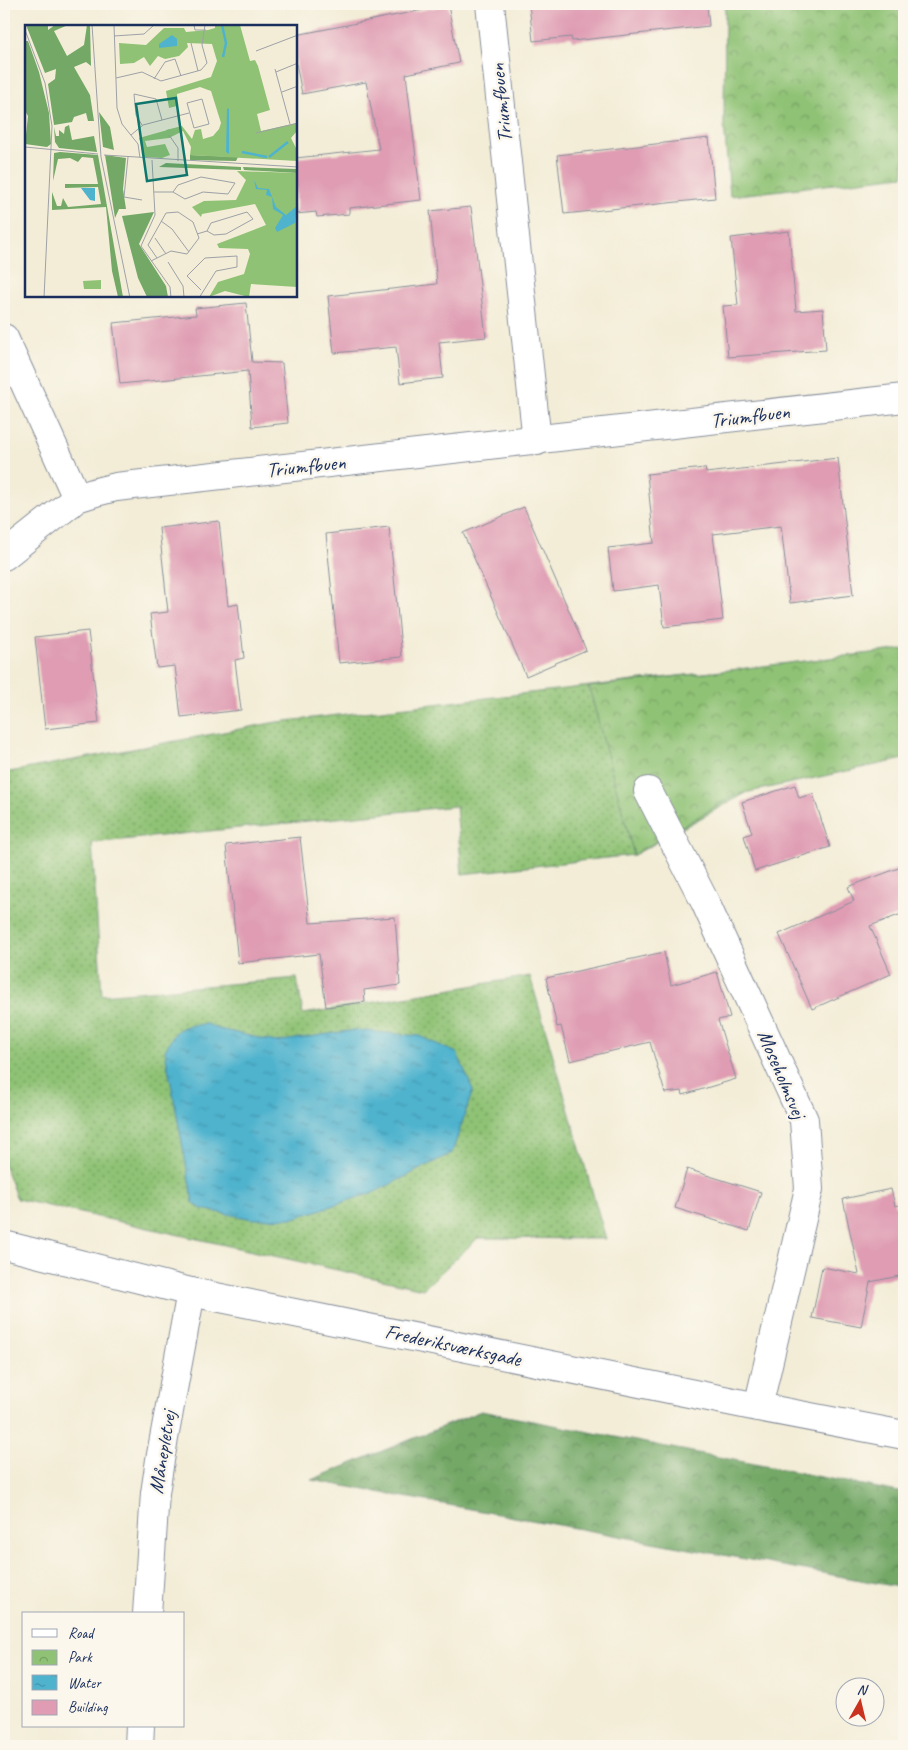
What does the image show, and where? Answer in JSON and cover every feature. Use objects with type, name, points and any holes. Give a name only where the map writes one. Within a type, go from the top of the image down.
[{"type":"street","name":"Triumfbuen","points":[[490,4],[537,441]]},
{"type":"street","points":[[4,338],[77,498]]},
{"type":"street","name":"Triumfbuen","points":[[4,556],[77,498],[116,487],[537,441],[904,398]]},
{"type":"street","name":"Moseholmsvej","points":[[648,791],[705,902],[804,1120],[809,1189],[758,1407]]},
{"type":"street","name":"Frederiksværksgade","points":[[4,1245],[191,1292],[904,1435]]},
{"type":"street","name":"Månepletvej","points":[[147,1612],[155,1493],[191,1292]]},
{"type":"street","points":[[139,1746],[140,1728]]},
{"type":"green space","points":[[725,4],[904,4],[903,176],[730,196],[724,123]]},
{"type":"green space","points":[[904,649],[904,759],[735,795],[634,855],[589,687]]},
{"type":"green space","points":[[712,672],[746,793],[634,855],[462,874],[456,806],[92,843],[102,995],[297,978],[303,1014],[530,976],[606,1239],[478,1238],[423,1289],[17,1199],[4,1165],[4,773],[277,722]]},
{"type":"green space","points":[[481,1411],[904,1493],[904,1588],[311,1480]]},
{"type":"water","points":[[207,1024],[219,1029],[276,1042],[355,1030],[419,1036],[457,1053],[473,1090],[452,1153],[375,1192],[294,1218],[253,1219],[201,1209],[193,1202],[165,1051],[176,1032],[180,1029]]},
{"type":"building","points":[[529,4],[707,4],[709,26],[572,41],[571,37],[533,41]]},
{"type":"building","points":[[448,5],[459,63],[406,74],[421,200],[349,208],[349,214],[317,217],[316,212],[298,214],[298,158],[379,149],[366,82],[302,94],[298,73],[298,35]]},
{"type":"building","points":[[709,138],[715,198],[564,214],[557,155]]},
{"type":"building","points":[[471,207],[486,337],[439,342],[443,378],[400,383],[396,347],[334,353],[328,296],[437,284],[430,211]]},
{"type":"building","points":[[789,231],[796,311],[823,309],[826,350],[728,357],[723,306],[738,305],[731,238]]},
{"type":"building","points":[[246,303],[252,362],[282,363],[288,423],[252,427],[248,371],[120,384],[113,323],[196,315],[195,308]]},
{"type":"building","points":[[838,458],[853,595],[790,603],[781,526],[713,534],[723,620],[664,627],[659,585],[613,591],[608,548],[654,543],[647,474],[705,468],[706,473]]},
{"type":"building","points":[[524,507],[586,650],[526,676],[463,533]]},
{"type":"building","points":[[219,521],[228,606],[238,604],[244,658],[235,660],[241,710],[181,717],[175,666],[157,668],[150,614],[168,612],[159,528]]},
{"type":"building","points":[[389,527],[402,657],[339,663],[326,534]]},
{"type":"building","points":[[88,631],[99,723],[45,729],[35,637]]},
{"type":"building","points":[[795,785],[799,798],[813,794],[830,847],[755,871],[744,836],[752,833],[742,802]]},
{"type":"building","points":[[300,837],[310,923],[395,917],[400,985],[364,990],[365,1002],[326,1007],[319,954],[238,963],[226,845]]},
{"type":"building","points":[[904,866],[904,913],[870,926],[891,974],[812,1009],[779,934],[854,901],[848,887]]},
{"type":"building","points":[[664,952],[671,985],[717,972],[730,1017],[718,1020],[736,1079],[683,1095],[682,1091],[665,1093],[650,1042],[570,1061],[561,1026],[557,1027],[546,978]]},
{"type":"building","points":[[687,1169],[761,1192],[749,1231],[675,1208]]},
{"type":"building","points":[[891,1189],[895,1206],[904,1204],[904,1275],[870,1282],[861,1327],[812,1318],[822,1267],[859,1274],[843,1199]]}]
